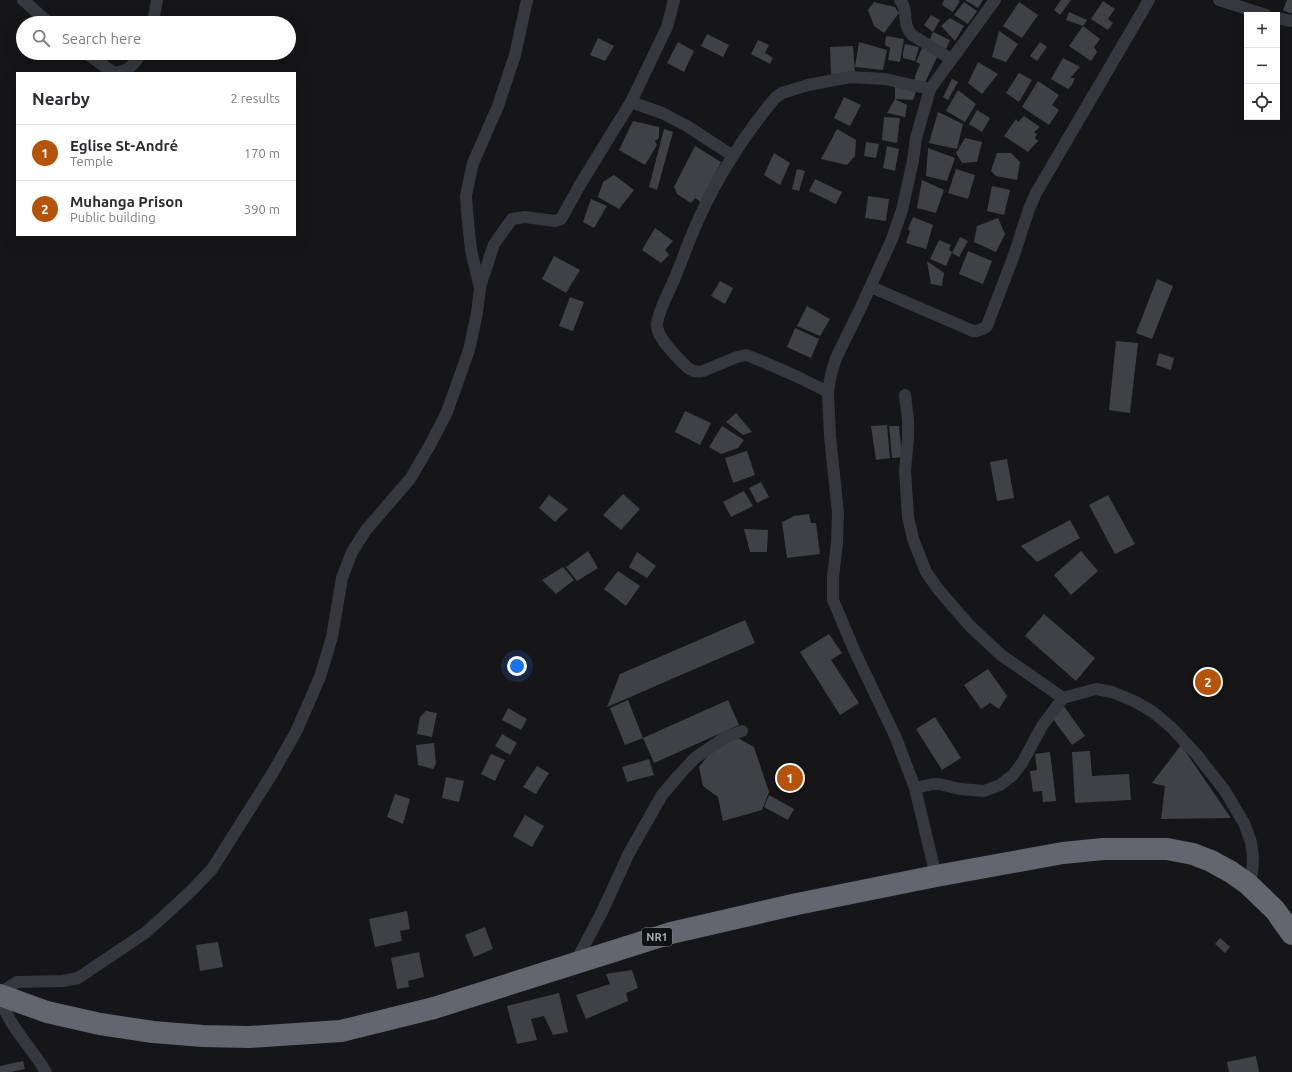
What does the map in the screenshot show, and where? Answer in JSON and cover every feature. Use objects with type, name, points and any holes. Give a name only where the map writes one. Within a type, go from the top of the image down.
[{"type":"highway","name":"NR1","points":[[0,994],[47,1012],[100,1024],[153,1032],[249,1037],[341,1031],[434,1008],[671,933],[797,904],[936,876],[1063,853],[1102,849],[1160,848],[1193,854],[1211,861],[1231,872],[1248,884],[1275,910],[1292,934]]},
{"type":"street","points":[[23,0],[41,16]]},
{"type":"street","points":[[154,16],[157,0]]},
{"type":"street","points":[[480,288],[471,250],[466,196],[468,181],[473,162],[498,106],[515,55],[527,0]]},
{"type":"street","points":[[0,994],[17,982],[64,981],[78,978],[145,933],[192,890],[212,869],[272,774],[299,725],[320,677],[330,644],[342,578],[352,552],[366,530],[410,479],[447,412],[469,350],[477,313],[480,288],[494,244],[506,225],[512,219],[525,217],[555,221],[561,219],[581,182],[631,102],[667,26],[674,0]]},
{"type":"street","points":[[900,0],[904,7],[907,30],[912,35],[951,59]]},
{"type":"street","points":[[936,876],[915,788],[896,738],[855,652],[833,600],[833,577],[837,542],[838,513],[830,436],[828,392],[831,374],[836,358],[871,287],[892,239],[902,210],[913,161],[916,138],[930,89],[995,0]]},
{"type":"street","points":[[871,287],[973,331],[978,331],[987,326],[1036,193],[1149,0]]},
{"type":"street","points":[[1219,0],[1257,12]]},
{"type":"street","points":[[1280,19],[1292,21]]},
{"type":"street","points":[[96,60],[113,72]]},
{"type":"street","points":[[123,72],[130,68],[137,60]]},
{"type":"street","points":[[828,392],[792,374],[746,356],[737,357],[703,371],[692,371],[685,366],[658,331],[657,327],[659,315],[685,255],[693,232],[733,156],[775,98],[782,93],[808,85],[850,77],[885,79],[930,89]]},
{"type":"street","points":[[631,102],[662,113],[687,126],[733,156]]},
{"type":"street","points":[[905,395],[908,420],[905,470],[908,517],[913,539],[926,572],[938,590],[970,626],[1001,655],[1063,698]]},
{"type":"street","points":[[915,788],[939,784],[960,789],[984,791],[1000,785],[1013,775],[1022,764],[1042,726],[1063,698],[1096,689],[1112,692],[1134,701],[1153,712],[1172,728],[1198,755],[1225,791],[1244,823],[1251,842],[1253,858],[1252,873],[1248,884]]},
{"type":"street","points":[[575,963],[602,912],[629,853],[662,795],[695,758],[724,738],[742,731]]},
{"type":"street","points":[[0,999],[13,1026],[39,1060],[46,1072]]},
{"type":"building","points":[[944,0],[960,1],[953,12],[942,5]]},
{"type":"building","points":[[965,0],[983,0],[978,8]]},
{"type":"building","points":[[1061,0],[1071,0],[1060,15],[1054,10]]},
{"type":"building","points":[[1287,0],[1292,0],[1292,14],[1283,10]]},
{"type":"building","points":[[1103,1],[1115,9],[1108,19],[1113,23],[1108,30],[1091,19]]},
{"type":"building","points":[[874,2],[895,7],[899,13],[884,33],[874,26],[868,10]]},
{"type":"building","points":[[964,2],[977,11],[968,24],[954,15]]},
{"type":"building","points":[[1019,2],[1038,15],[1022,38],[1003,26]]},
{"type":"building","points":[[1069,12],[1087,20],[1083,26],[1066,20]]},
{"type":"building","points":[[931,15],[940,20],[933,32],[924,25]]},
{"type":"building","points":[[950,18],[964,26],[955,41],[941,26]]},
{"type":"building","points":[[1083,26],[1100,39],[1094,47],[1097,52],[1091,61],[1069,46]]},
{"type":"building","points":[[999,31],[1018,44],[1006,62],[992,57]]},
{"type":"building","points":[[933,32],[950,40],[946,49],[929,42]]},
{"type":"building","points":[[707,34],[729,45],[723,57],[701,46]]},
{"type":"building","points":[[886,36],[904,39],[900,62],[888,60],[890,48],[885,45]]},
{"type":"building","points":[[598,38],[614,46],[605,61],[590,55]]},
{"type":"building","points":[[758,40],[769,45],[765,53],[773,58],[770,64],[751,54]]},
{"type":"building","points":[[678,42],[694,51],[684,72],[667,63]]},
{"type":"building","points":[[859,42],[887,50],[883,70],[855,67]]},
{"type":"building","points":[[1040,42],[1047,47],[1037,61],[1030,56]]},
{"type":"building","points":[[905,44],[919,47],[915,61],[903,58]]},
{"type":"building","points":[[853,46],[855,73],[831,74],[830,47]]},
{"type":"building","points":[[923,46],[939,53],[924,85],[915,81],[915,76],[920,64],[916,62]]},
{"type":"building","points":[[1063,58],[1080,67],[1070,78],[1075,78],[1072,85],[1068,89],[1051,79]]},
{"type":"building","points":[[978,62],[998,74],[982,94],[968,83]]},
{"type":"building","points":[[1019,73],[1032,80],[1019,102],[1006,93]]},
{"type":"building","points":[[952,79],[958,82],[948,100],[943,97]]},
{"type":"building","points":[[1038,81],[1059,95],[1052,105],[1059,110],[1049,125],[1022,107]]},
{"type":"building","points":[[895,85],[916,92],[913,100],[895,99]]},
{"type":"building","points":[[958,90],[976,104],[965,122],[946,111]]},
{"type":"building","points":[[844,97],[861,105],[850,126],[834,118]]},
{"type":"building","points":[[895,99],[907,105],[905,117],[887,113]]},
{"type":"building","points":[[977,110],[990,118],[982,132],[969,124]]},
{"type":"building","points":[[938,112],[963,124],[957,149],[929,143]]},
{"type":"building","points":[[1024,116],[1040,127],[1034,132],[1037,134],[1035,138],[1038,141],[1028,152],[1004,136],[1016,119],[1018,122]]},
{"type":"building","points":[[884,117],[900,118],[897,143],[882,140]]},
{"type":"building","points":[[633,121],[659,127],[659,138],[655,141],[657,145],[645,165],[619,150]]},
{"type":"building","points":[[664,129],[673,132],[657,190],[649,187]]},
{"type":"building","points":[[837,129],[856,140],[855,156],[847,165],[821,159]]},
{"type":"building","points":[[965,138],[982,142],[977,162],[962,163],[956,153]]},
{"type":"building","points":[[866,142],[879,144],[876,158],[864,156]]},
{"type":"building","points":[[695,146],[721,162],[701,202],[695,198],[691,203],[677,194],[674,187]]},
{"type":"building","points":[[887,146],[899,149],[895,171],[883,168]]},
{"type":"building","points":[[928,148],[955,158],[947,181],[926,176]]},
{"type":"building","points":[[774,153],[790,163],[780,185],[764,175]]},
{"type":"building","points":[[997,153],[1011,153],[1020,162],[1017,180],[996,176],[991,171]]},
{"type":"building","points":[[797,169],[805,171],[799,191],[792,189]]},
{"type":"building","points":[[956,169],[975,175],[968,199],[948,193]]},
{"type":"building","points":[[614,175],[634,190],[619,209],[598,197],[603,182]]},
{"type":"building","points":[[815,179],[842,192],[836,204],[809,191]]},
{"type":"building","points":[[922,180],[944,190],[936,213],[917,208]]},
{"type":"building","points":[[992,186],[1010,190],[1004,215],[987,211]]},
{"type":"building","points":[[868,196],[889,199],[886,221],[865,218]]},
{"type":"building","points":[[591,199],[607,206],[594,228],[583,222]]},
{"type":"building","points":[[913,217],[933,225],[926,249],[906,243],[910,231],[908,229]]},
{"type":"building","points":[[998,218],[1005,234],[996,252],[974,242],[977,226]]},
{"type":"building","points":[[655,228],[673,241],[665,250],[669,255],[661,263],[642,250]]},
{"type":"building","points":[[960,237],[968,241],[959,257],[952,253]]},
{"type":"building","points":[[939,240],[951,245],[949,250],[952,252],[946,266],[930,259]]},
{"type":"building","points":[[968,251],[992,261],[983,284],[959,274]]},
{"type":"building","points":[[554,256],[580,270],[566,293],[542,279]]},
{"type":"building","points":[[927,261],[944,273],[942,286],[931,284]]},
{"type":"building","points":[[1157,279],[1173,286],[1152,339],[1136,333]]},
{"type":"building","points":[[720,281],[733,288],[725,304],[711,296]]},
{"type":"building","points":[[570,297],[584,302],[573,331],[559,326]]},
{"type":"building","points":[[807,306],[830,319],[820,336],[797,326]]},
{"type":"building","points":[[795,328],[819,339],[811,358],[787,347]]},
{"type":"building","points":[[1116,341],[1138,343],[1130,413],[1109,410]]},
{"type":"building","points":[[1159,353],[1174,358],[1171,370],[1156,365]]},
{"type":"building","points":[[685,411],[711,423],[700,445],[675,432]]},
{"type":"building","points":[[736,413],[752,432],[743,435],[726,422]]},
{"type":"building","points":[[887,425],[890,458],[876,460],[871,426]]},
{"type":"building","points":[[722,426],[744,440],[738,448],[721,454],[709,447]]},
{"type":"building","points":[[889,426],[899,426],[902,457],[892,458]]},
{"type":"building","points":[[747,451],[755,475],[733,483],[725,458]]},
{"type":"building","points":[[1007,459],[1014,498],[997,501],[990,462]]},
{"type":"building","points":[[761,482],[769,497],[757,503],[749,488]]},
{"type":"building","points":[[744,491],[753,506],[731,517],[723,502]]},
{"type":"building","points":[[623,494],[640,509],[621,530],[603,515]]},
{"type":"building","points":[[549,495],[568,509],[555,522],[539,508]]},
{"type":"building","points":[[1108,495],[1135,544],[1115,554],[1089,505]]},
{"type":"building","points":[[809,514],[811,523],[816,523],[820,554],[787,558],[782,522],[794,516]]},
{"type":"building","points":[[1070,520],[1080,538],[1037,562],[1021,546]]},
{"type":"building","points":[[744,529],[768,530],[767,552],[750,552]]},
{"type":"building","points":[[588,551],[598,568],[577,581],[566,567]]},
{"type":"building","points":[[1081,551],[1098,571],[1071,595],[1054,575]]},
{"type":"building","points":[[637,552],[656,566],[647,578],[629,567]]},
{"type":"building","points":[[563,567],[574,580],[556,594],[542,580]]},
{"type":"building","points":[[618,571],[640,586],[626,606],[604,589]]},
{"type":"building","points":[[1044,614],[1095,658],[1076,681],[1025,636]]},
{"type":"building","points":[[745,620],[755,643],[607,707],[620,674]]},
{"type":"building","points":[[829,634],[842,653],[831,660],[859,703],[840,715],[800,652]]},
{"type":"building","points":[[988,669],[1007,696],[999,709],[990,703],[981,709],[964,685]]},
{"type":"building","points":[[628,700],[643,738],[625,745],[610,708]]},
{"type":"building","points":[[728,700],[739,725],[654,763],[643,738]]},
{"type":"building","points":[[1063,705],[1085,736],[1072,745],[1053,719]]},
{"type":"building","points":[[508,708],[527,719],[521,730],[502,720]]},
{"type":"building","points":[[426,711],[437,713],[432,737],[417,734],[420,717]]},
{"type":"building","points":[[935,717],[961,758],[942,770],[916,729]]},
{"type":"building","points":[[502,734],[517,743],[510,755],[495,746]]},
{"type":"building","points":[[736,737],[754,747],[769,792],[762,810],[723,821],[718,797],[703,786],[699,767],[712,751]]},
{"type":"building","points":[[434,743],[436,764],[433,769],[418,765],[416,745]]},
{"type":"building","points":[[1181,745],[1231,818],[1161,819],[1165,786],[1152,783]]},
{"type":"building","points":[[1090,751],[1092,776],[1129,774],[1131,800],[1075,803],[1072,752]]},
{"type":"building","points":[[1050,752],[1056,801],[1043,802],[1042,791],[1033,792],[1030,771],[1037,770],[1035,754]]},
{"type":"building","points":[[491,754],[505,760],[495,781],[481,774]]},
{"type":"building","points":[[649,759],[654,775],[627,782],[622,767]]},
{"type":"building","points":[[537,766],[549,773],[536,794],[523,787]]},
{"type":"building","points":[[446,777],[464,781],[459,802],[442,798]]},
{"type":"building","points":[[395,794],[410,799],[403,824],[387,817]]},
{"type":"building","points":[[769,795],[794,809],[788,820],[764,807]]},
{"type":"building","points":[[525,815],[544,826],[532,847],[513,836]]},
{"type":"building","points":[[407,911],[410,929],[400,931],[402,941],[375,947],[369,919]]},
{"type":"building","points":[[485,927],[493,949],[474,957],[465,935]]},
{"type":"building","points":[[1220,938],[1230,947],[1225,953],[1215,944]]},
{"type":"building","points":[[218,942],[223,967],[200,971],[196,945]]},
{"type":"building","points":[[419,952],[424,977],[408,981],[409,987],[397,989],[391,958]]},
{"type":"building","points":[[632,970],[638,988],[626,993],[628,1001],[586,1019],[576,995],[610,984],[606,974]]},
{"type":"building","points":[[559,993],[568,1032],[553,1035],[544,1016],[531,1019],[537,1040],[517,1044],[507,1006]]},
{"type":"building","points":[[1256,1056],[1259,1072],[1229,1072],[1227,1062]]},
{"type":"building","points":[[23,1061],[25,1069],[11,1072],[0,1072],[0,1066]]},
{"type":"place","name":"Muhanga Prison","points":[[1208,682]]},
{"type":"place","name":"Eglise St-André","points":[[790,778]]}]
